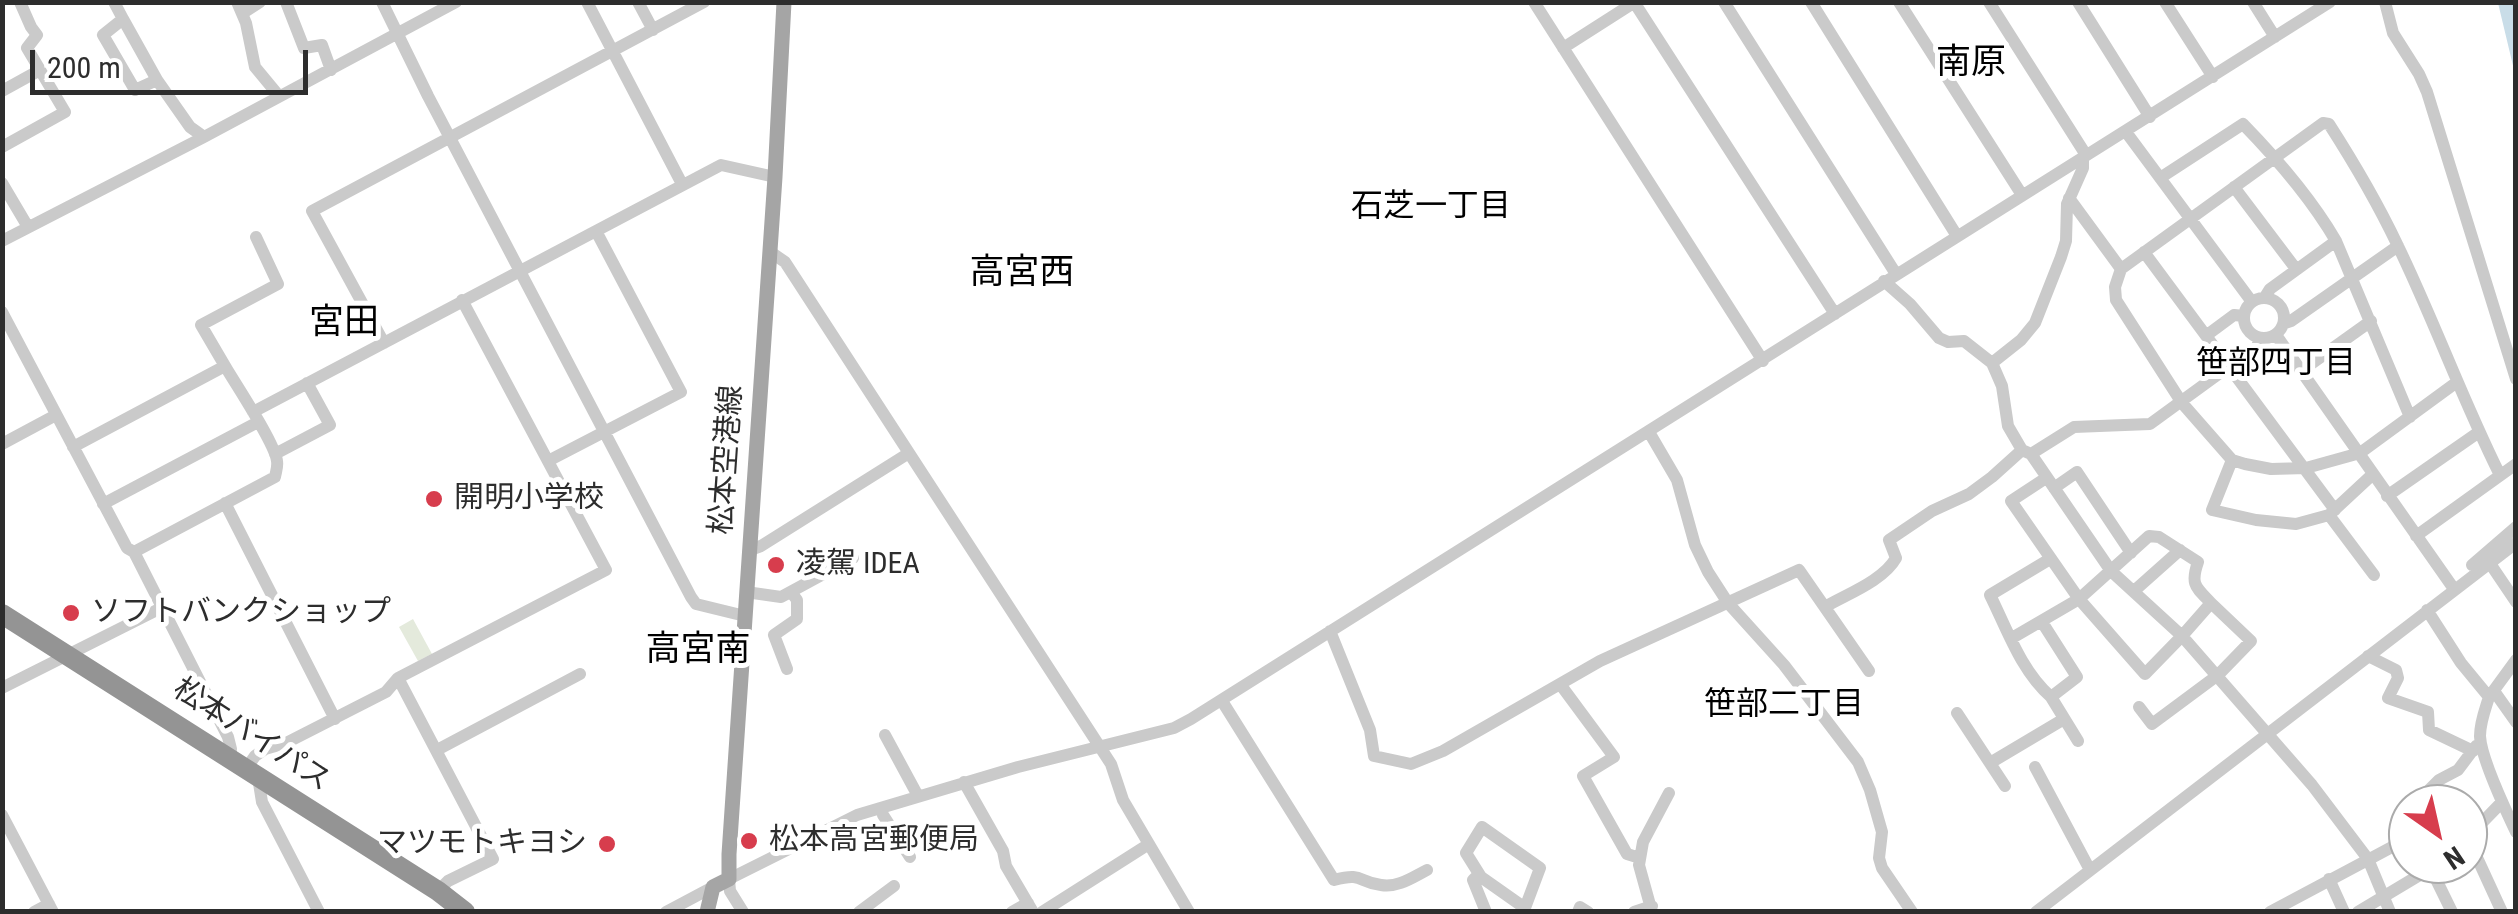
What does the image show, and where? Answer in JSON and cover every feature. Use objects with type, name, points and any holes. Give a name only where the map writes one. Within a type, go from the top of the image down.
[{"type":"highway","name":"松本バイパス","points":[[2,614],[438,891],[465,912]]},
{"type":"main road","name":"松本空港線","points":[[729,879],[784,2]]},
{"type":"main road","points":[[707,912],[713,887],[729,879]]},
{"type":"street","points":[[2,147],[64,112],[28,48],[37,34],[20,2]]},
{"type":"street","points":[[114,2],[157,80],[190,126],[204,137]]},
{"type":"street","points":[[260,2],[240,8],[255,67],[279,96]]},
{"type":"street","points":[[286,2],[304,48],[322,46],[331,70]]},
{"type":"street","points":[[382,2],[696,604],[745,616]]},
{"type":"street","points":[[2,241],[456,2]]},
{"type":"street","points":[[587,2],[682,184]]},
{"type":"street","points":[[638,2],[653,30]]},
{"type":"street","points":[[384,342],[312,211],[704,2]]},
{"type":"street","points":[[1534,2],[1762,361]]},
{"type":"street","points":[[1724,2],[1890,278],[1939,338],[1964,341],[1992,363],[2002,386],[2008,426],[2111,571],[2218,674],[2312,785],[2368,859],[2390,912]]},
{"type":"street","points":[[1811,2],[1957,236]]},
{"type":"street","points":[[1899,2],[2022,195]]},
{"type":"street","points":[[1988,2],[2084,156],[2069,198],[2066,241],[2035,322],[2021,340],[1992,363]]},
{"type":"street","points":[[2078,2],[2150,117]]},
{"type":"street","points":[[2165,2],[2212,77]]},
{"type":"street","points":[[2253,2],[2275,37]]},
{"type":"street","points":[[2386,2],[2392,33],[2428,92],[2516,379]]},
{"type":"street","points":[[1564,48],[1635,3],[1835,314]]},
{"type":"street","points":[[744,912],[730,891],[729,879],[857,815],[964,782],[1174,728],[2327,3]]},
{"type":"street","points":[[123,19],[103,36],[136,90],[157,80]]},
{"type":"street","points":[[2,91],[40,70]]},
{"type":"street","points":[[2457,382],[2360,453],[2306,468],[2271,469],[2232,460],[2182,403],[2116,300],[2115,287],[2121,269],[2323,123],[2329,124],[2398,246],[2500,475]]},
{"type":"street","points":[[2160,178],[2244,124],[2275,157],[2336,241],[2410,417]]},
{"type":"street","points":[[2126,132],[2258,300],[2276,301],[2284,313],[2280,329],[2301,370],[2452,586]]},
{"type":"street","points":[[103,504],[307,383],[682,184],[721,165],[775,176]]},
{"type":"street","points":[[2,184],[28,227]]},
{"type":"street","points":[[2234,186],[2296,270]]},
{"type":"street","points":[[2069,198],[2121,269]]},
{"type":"street","points":[[548,461],[682,392],[596,231]]},
{"type":"street","points":[[134,552],[274,477],[278,464],[275,454],[201,325],[278,284],[256,238]]},
{"type":"street","points":[[2261,338],[2250,333],[2244,316],[2270,289],[2336,241]]},
{"type":"street","points":[[1825,607],[1883,574],[1896,558],[1889,540],[1932,511],[1969,494],[2026,452],[2074,427],[2150,424],[2257,346],[2261,338],[2280,329],[2398,246]]},
{"type":"street","points":[[769,251],[784,262],[1111,764],[1123,800],[1189,912]]},
{"type":"street","points":[[2144,252],[2306,468],[2328,517],[2374,574]]},
{"type":"street","points":[[245,768],[254,756],[335,719],[386,692],[398,678],[606,570],[462,300]]},
{"type":"street","points":[[2,312],[127,548],[134,552],[231,749],[245,768],[319,912]]},
{"type":"street","points":[[2207,335],[2234,315],[2244,316]]},
{"type":"street","points":[[2301,370],[2370,321]]},
{"type":"street","points":[[72,447],[225,366]]},
{"type":"street","points":[[275,454],[330,425],[307,383]]},
{"type":"street","points":[[2,444],[56,415]]},
{"type":"street","points":[[1649,432],[1677,480],[1694,545],[1708,572],[1728,603],[1784,664],[1858,762],[1882,832],[1882,868],[1912,912]]},
{"type":"street","points":[[2387,496],[2479,432]]},
{"type":"street","points":[[750,550],[909,453]]},
{"type":"street","points":[[2232,460],[2212,510],[2256,520],[2296,524],[2328,517],[2372,474]]},
{"type":"street","points":[[2416,536],[2516,464]]},
{"type":"street","points":[[2131,553],[2077,472],[2012,501],[2079,599],[2145,674],[2212,603]]},
{"type":"street","points":[[225,504],[335,719]]},
{"type":"street","points":[[2036,912],[2427,610],[2516,527]]},
{"type":"street","points":[[2012,638],[2079,599],[2150,536],[2159,537],[2198,562],[2193,578],[2196,587],[2251,642],[2218,674],[2152,724],[2139,707]]},
{"type":"street","points":[[2452,586],[2516,543]]},
{"type":"street","points":[[2134,591],[2180,550]]},
{"type":"street","points":[[746,592],[781,597],[853,558]]},
{"type":"street","points":[[2050,558],[1990,594],[2037,684],[2050,696],[2078,741]]},
{"type":"street","points":[[2489,562],[2516,602]]},
{"type":"street","points":[[1330,631],[1370,730],[1374,756],[1412,764],[1442,751],[1600,661],[1799,570],[1868,671]]},
{"type":"street","points":[[787,669],[774,635],[797,618],[796,600],[791,592]]},
{"type":"street","points":[[2,688],[162,608]]},
{"type":"street","points":[[2427,610],[2461,664],[2516,722]]},
{"type":"street","points":[[2042,622],[2077,677],[2050,696]]},
{"type":"street","points":[[2368,656],[2396,670],[2398,678],[2388,698],[2428,712],[2428,730],[2476,745],[2516,832]]},
{"type":"street","points":[[2435,784],[2458,770],[2476,745],[2491,694],[2516,660]]},
{"type":"street","points":[[437,750],[580,674]]},
{"type":"street","points":[[398,678],[493,859],[448,881],[438,891]]},
{"type":"street","points":[[1560,684],[1614,757],[1583,776],[1627,854],[1640,858]]},
{"type":"street","points":[[1222,700],[1334,880],[1360,876],[1379,885],[1396,885],[1428,870]]},
{"type":"street","points":[[1957,713],[2005,786]]},
{"type":"street","points":[[1990,763],[2064,720]]},
{"type":"street","points":[[885,735],[918,796]]},
{"type":"street","points":[[2035,768],[2090,870]]},
{"type":"street","points":[[964,782],[1030,907],[1012,912]]},
{"type":"street","points":[[1634,912],[1652,909],[1640,858],[1643,842],[1670,793]]},
{"type":"street","points":[[2488,817],[2502,802]]},
{"type":"street","points":[[2,815],[51,908],[34,912]]},
{"type":"street","points":[[884,815],[910,857]]},
{"type":"street","points":[[1482,828],[1540,868],[1524,910],[1481,878],[1466,853],[1482,828]]},
{"type":"street","points":[[1042,912],[1149,844]]},
{"type":"street","points":[[2270,912],[2388,849]]},
{"type":"street","points":[[1479,874],[1473,880],[1486,912]]},
{"type":"street","points":[[2330,880],[2344,912]]},
{"type":"street","points":[[2488,882],[2502,912]]},
{"type":"street","points":[[2358,912],[2406,884]]},
{"type":"street","points":[[2441,884],[2452,912]]},
{"type":"street","points":[[859,912],[894,886]]},
{"type":"street","points":[[666,912],[713,887]]},
{"type":"street","points":[[1578,912],[1580,907],[1588,912]]},
{"type":"shaded area","points":[[413,619],[432,654],[418,661],[399,627]]},
{"type":"water","points":[[2498,3],[2515,3],[2515,74]]},
{"type":"place","name":"開明小学校","points":[[434,499]]},
{"type":"place","name":"凌駕 IDEA","points":[[776,565]]},
{"type":"place","name":"ソフトバンクショップ","points":[[71,613]]},
{"type":"place","name":"松本高宮郵便局","points":[[749,841]]},
{"type":"place","name":"マツモトキヨシ","points":[[607,844]]},
{"type":"district","name":"南原","points":[[1971,64]]},
{"type":"district","name":"石芝一丁目","points":[[1431,208]]},
{"type":"district","name":"高宮西","points":[[1022,274]]},
{"type":"district","name":"宮田","points":[[344,324]]},
{"type":"district","name":"笹部四丁目","points":[[2276,365]]},
{"type":"district","name":"高宮南","points":[[698,651]]},
{"type":"district","name":"笹部二丁目","points":[[1784,706]]}]
